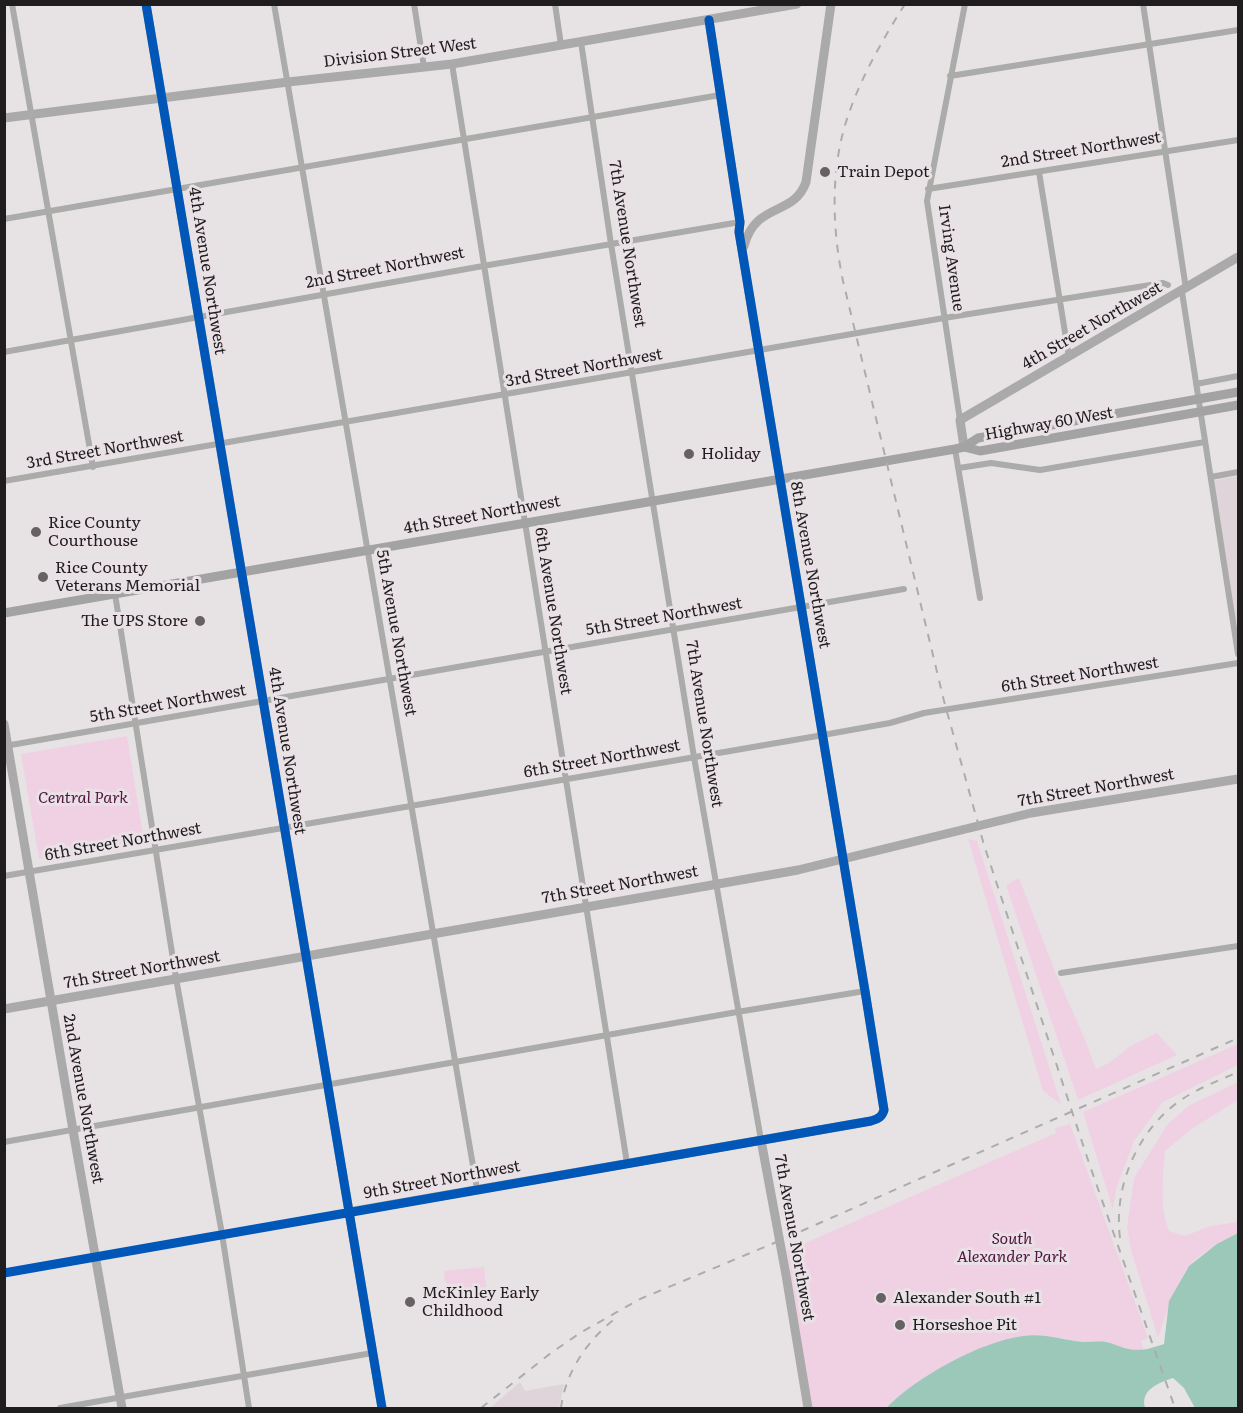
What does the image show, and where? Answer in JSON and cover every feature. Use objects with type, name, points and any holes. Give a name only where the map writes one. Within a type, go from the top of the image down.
[{"type":"main road","name":"Highway 60 West","points":[[960,448],[978,438],[1239,392]]},
{"type":"main road","name":"Highway 60 West","points":[[960,448],[980,452],[1239,405]]},
{"type":"main road","name":"4th Street Northwest","points":[[4,614],[960,448]]},
{"type":"street","points":[[12,4],[93,467]]},
{"type":"street","name":"4th Avenue Northwest","points":[[146,4],[265,701],[305,956],[382,1408]]},
{"type":"street","name":"5th Avenue Northwest","points":[[274,4],[477,1190]]},
{"type":"street","points":[[414,4],[424,67]]},
{"type":"street","points":[[555,4],[561,45]]},
{"type":"street","name":"Division Street West","points":[[4,118],[452,64],[797,4]]},
{"type":"street","points":[[742,250],[752,226],[761,217],[799,197],[806,182],[831,4]]},
{"type":"street","name":"Irving Avenue","points":[[965,4],[928,189],[927,213],[960,420],[959,468],[980,598]]},
{"type":"street","points":[[1143,4],[1167,151],[1197,399],[1239,654]]},
{"type":"street","name":"8th Avenue Northwest","points":[[709,20],[740,222],[742,250],[865,991],[884,1110],[882,1115]]},
{"type":"street","points":[[950,76],[1239,30]]},
{"type":"street","name":"7th Avenue Northwest","points":[[581,42],[610,244],[715,884],[808,1408]]},
{"type":"street","name":"6th Avenue Northwest","points":[[452,64],[627,1163]]},
{"type":"street","points":[[4,219],[720,95]]},
{"type":"street","name":"2nd Street Northwest","points":[[928,189],[1239,140]]},
{"type":"street","points":[[1039,172],[1069,357]]},
{"type":"street","name":"2nd Street Northwest","points":[[4,352],[740,222],[770,212]]},
{"type":"street","name":"4th Street Northwest","points":[[960,420],[1239,258]]},
{"type":"street","name":"3rd Street Northwest","points":[[4,481],[944,318],[1163,283],[1168,285]]},
{"type":"street","points":[[1196,384],[1239,376]]},
{"type":"street","points":[[959,468],[991,464],[1040,470],[1205,442]]},
{"type":"street","points":[[1211,477],[1239,472]]},
{"type":"street","name":"5th Street Northwest","points":[[6,746],[904,589]]},
{"type":"street","points":[[116,594],[176,978],[222,1234],[249,1408]]},
{"type":"street","name":"6th Street Northwest","points":[[4,876],[823,735],[890,723],[924,713],[1239,663]]},
{"type":"street","name":"2nd Avenue Northwest","points":[[4,724],[122,1404]]},
{"type":"street","name":"7th Street Northwest","points":[[4,1009],[715,884],[843,860],[1031,813],[1239,779]]},
{"type":"street","points":[[1061,973],[1239,946]]},
{"type":"street","points":[[4,1142],[865,991]]},
{"type":"street","name":"9th Street Northwest","points":[[4,1273],[877,1120],[882,1115]]},
{"type":"street","points":[[60,1408],[122,1404],[244,1376],[372,1353]]},
{"type":"shaded area","points":[[1238,476],[1238,638],[1212,481]]},
{"type":"shaded area","points":[[1238,1233],[1238,1408],[1195,1408],[1184,1388],[1173,1378],[1156,1385],[1148,1392],[1145,1396],[1145,1408],[886,1408],[931,1373],[968,1353],[987,1345],[1023,1336],[1038,1335],[1083,1342],[1106,1342],[1135,1350],[1149,1349],[1164,1344],[1169,1301],[1189,1266],[1217,1244]]},
{"type":"shaded area","points":[[520,1382],[525,1391],[564,1384],[559,1408],[490,1408]]},
{"type":"green space","name":"Central Park","points":[[127,736],[144,841],[39,859],[21,754]]},
{"type":"green space","points":[[968,839],[977,841],[1061,1104],[1043,1091]]},
{"type":"green space","points":[[1019,878],[1096,1069],[1109,1063],[1129,1047],[1157,1033],[1177,1055],[1078,1100],[1006,885]]},
{"type":"green space","points":[[1238,1044],[1238,1065],[1163,1102],[1134,1141],[1116,1189],[1113,1210],[1083,1112]]},
{"type":"green space","points":[[1238,1082],[1238,1100],[1193,1128],[1165,1151],[1163,1202],[1169,1231],[1185,1236],[1210,1226],[1238,1222],[1238,1237],[1212,1248],[1185,1271],[1158,1338],[1131,1250],[1127,1227],[1134,1178],[1167,1125],[1188,1106]]},
{"type":"green space","name":"South Alexander Park","points":[[1070,1124],[1148,1338],[1141,1341],[1144,1351],[1123,1348],[1108,1342],[1082,1342],[1025,1336],[1000,1342],[893,1401],[886,1408],[812,1408],[787,1251],[1056,1133],[1055,1128]]},
{"type":"green space","points":[[484,1267],[487,1295],[459,1298],[445,1281],[444,1271]]},
{"type":"railway","points":[[905,4],[866,73],[853,101],[842,136],[835,198],[839,261],[944,701],[984,845],[1090,1166],[1175,1408]]},
{"type":"railway","points":[[481,1408],[580,1333],[640,1299],[779,1241],[1238,1038]]},
{"type":"railway","points":[[1120,1238],[1119,1218],[1125,1178],[1142,1141],[1168,1110],[1184,1098],[1238,1072]]},
{"type":"railway","points":[[561,1408],[567,1382],[587,1346],[616,1318]]},
{"type":"cycle path","points":[[146,4],[382,1408]]},
{"type":"cycle path","points":[[4,1273],[871,1121],[882,1114],[884,1110],[865,991],[739,232],[740,222],[709,20]]},
{"type":"place","name":"Train Depot","points":[[825,172]]},
{"type":"place","name":"Holiday","points":[[689,454]]},
{"type":"place","name":"Rice County Courthouse","points":[[36,532]]},
{"type":"place","name":"Rice County Veterans Memorial","points":[[43,577]]},
{"type":"place","name":"The UPS Store","points":[[200,621]]},
{"type":"place","name":"Alexander South #1","points":[[881,1298]]},
{"type":"place","name":"McKinley Early Childhood","points":[[410,1302]]},
{"type":"place","name":"Horseshoe Pit","points":[[900,1325]]}]
